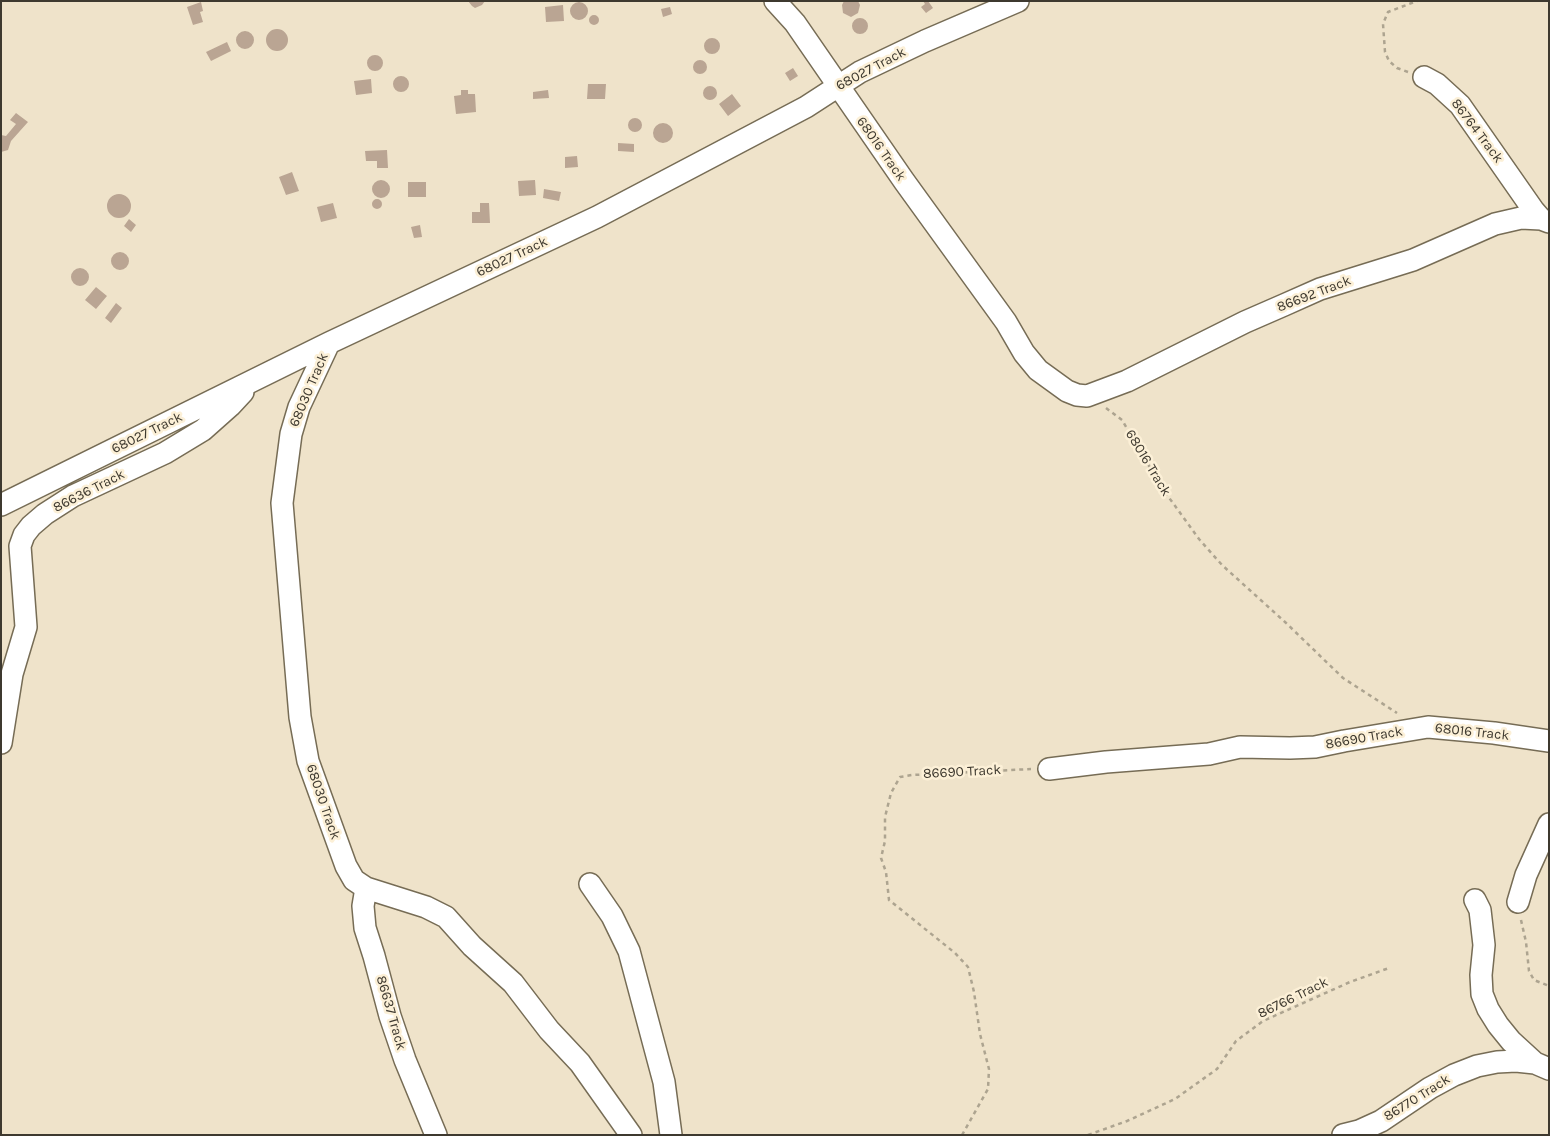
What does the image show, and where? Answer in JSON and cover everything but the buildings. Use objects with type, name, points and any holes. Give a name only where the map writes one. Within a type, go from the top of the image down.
[{"type":"street","name":"68016 Track","points":[[775,1],[795,23],[837,86],[1006,322],[1024,353],[1038,370],[1066,391],[1087,396]]},
{"type":"street","name":"68027 Track","points":[[1,505],[329,343],[597,217],[806,107],[860,72],[925,41],[1018,1]]},
{"type":"street","name":"86764 Track","points":[[1424,77],[1438,84],[1460,105],[1534,211],[1545,220]]},
{"type":"street","name":"86692 Track","points":[[1087,396],[1127,381],[1245,322],[1320,289],[1413,260],[1495,224],[1521,218],[1545,220]]},
{"type":"street","name":"68030 Track","points":[[329,343],[299,407],[291,434],[282,503],[300,717],[308,761],[346,866],[354,880],[366,888],[426,907],[446,917],[472,946],[513,982],[549,1030],[580,1063],[631,1135]]},
{"type":"street","name":"86636 Track","points":[[1,742],[12,674],[26,627],[20,546],[30,526],[73,496],[165,453],[203,430],[230,406],[254,380]]},
{"type":"street","name":"68016 Track","points":[[1428,727],[1494,733],[1549,741]]},
{"type":"street","name":"86690 Track","points":[[1049,769],[1106,762],[1209,754],[1240,746],[1315,747],[1428,727]]},
{"type":"street","points":[[1518,902],[1529,868],[1549,824]]},
{"type":"street","points":[[590,884],[612,916],[629,951],[664,1082],[671,1135]]},
{"type":"street","name":"86637 Track","points":[[366,888],[363,906],[365,928],[390,1016],[405,1060],[436,1135]]},
{"type":"street","points":[[1475,900],[1480,910],[1484,945],[1481,975],[1482,994],[1488,1009],[1498,1025],[1542,1066]]},
{"type":"street","name":"86770 Track","points":[[1343,1135],[1359,1131],[1381,1121],[1430,1088],[1454,1075],[1477,1066],[1516,1060],[1542,1066]]},
{"type":"path","points":[[1417,1],[1388,12],[1383,24],[1389,61],[1397,68],[1424,77]]},
{"type":"path","name":"68016 Track","points":[[1087,396],[1122,420],[1162,488],[1199,540],[1222,565],[1343,678],[1397,713],[1428,727]]},
{"type":"path","name":"86690 Track","points":[[962,1135],[988,1089],[989,1069],[980,1034],[968,967],[955,953],[889,900],[886,872],[881,858],[885,841],[885,817],[891,793],[900,777],[1049,769]]},
{"type":"path","points":[[1518,902],[1526,942],[1528,971],[1534,980],[1549,986]]},
{"type":"path","name":"86766 Track","points":[[1088,1135],[1127,1121],[1175,1099],[1217,1068],[1236,1041],[1263,1021],[1350,982],[1389,968]]}]
